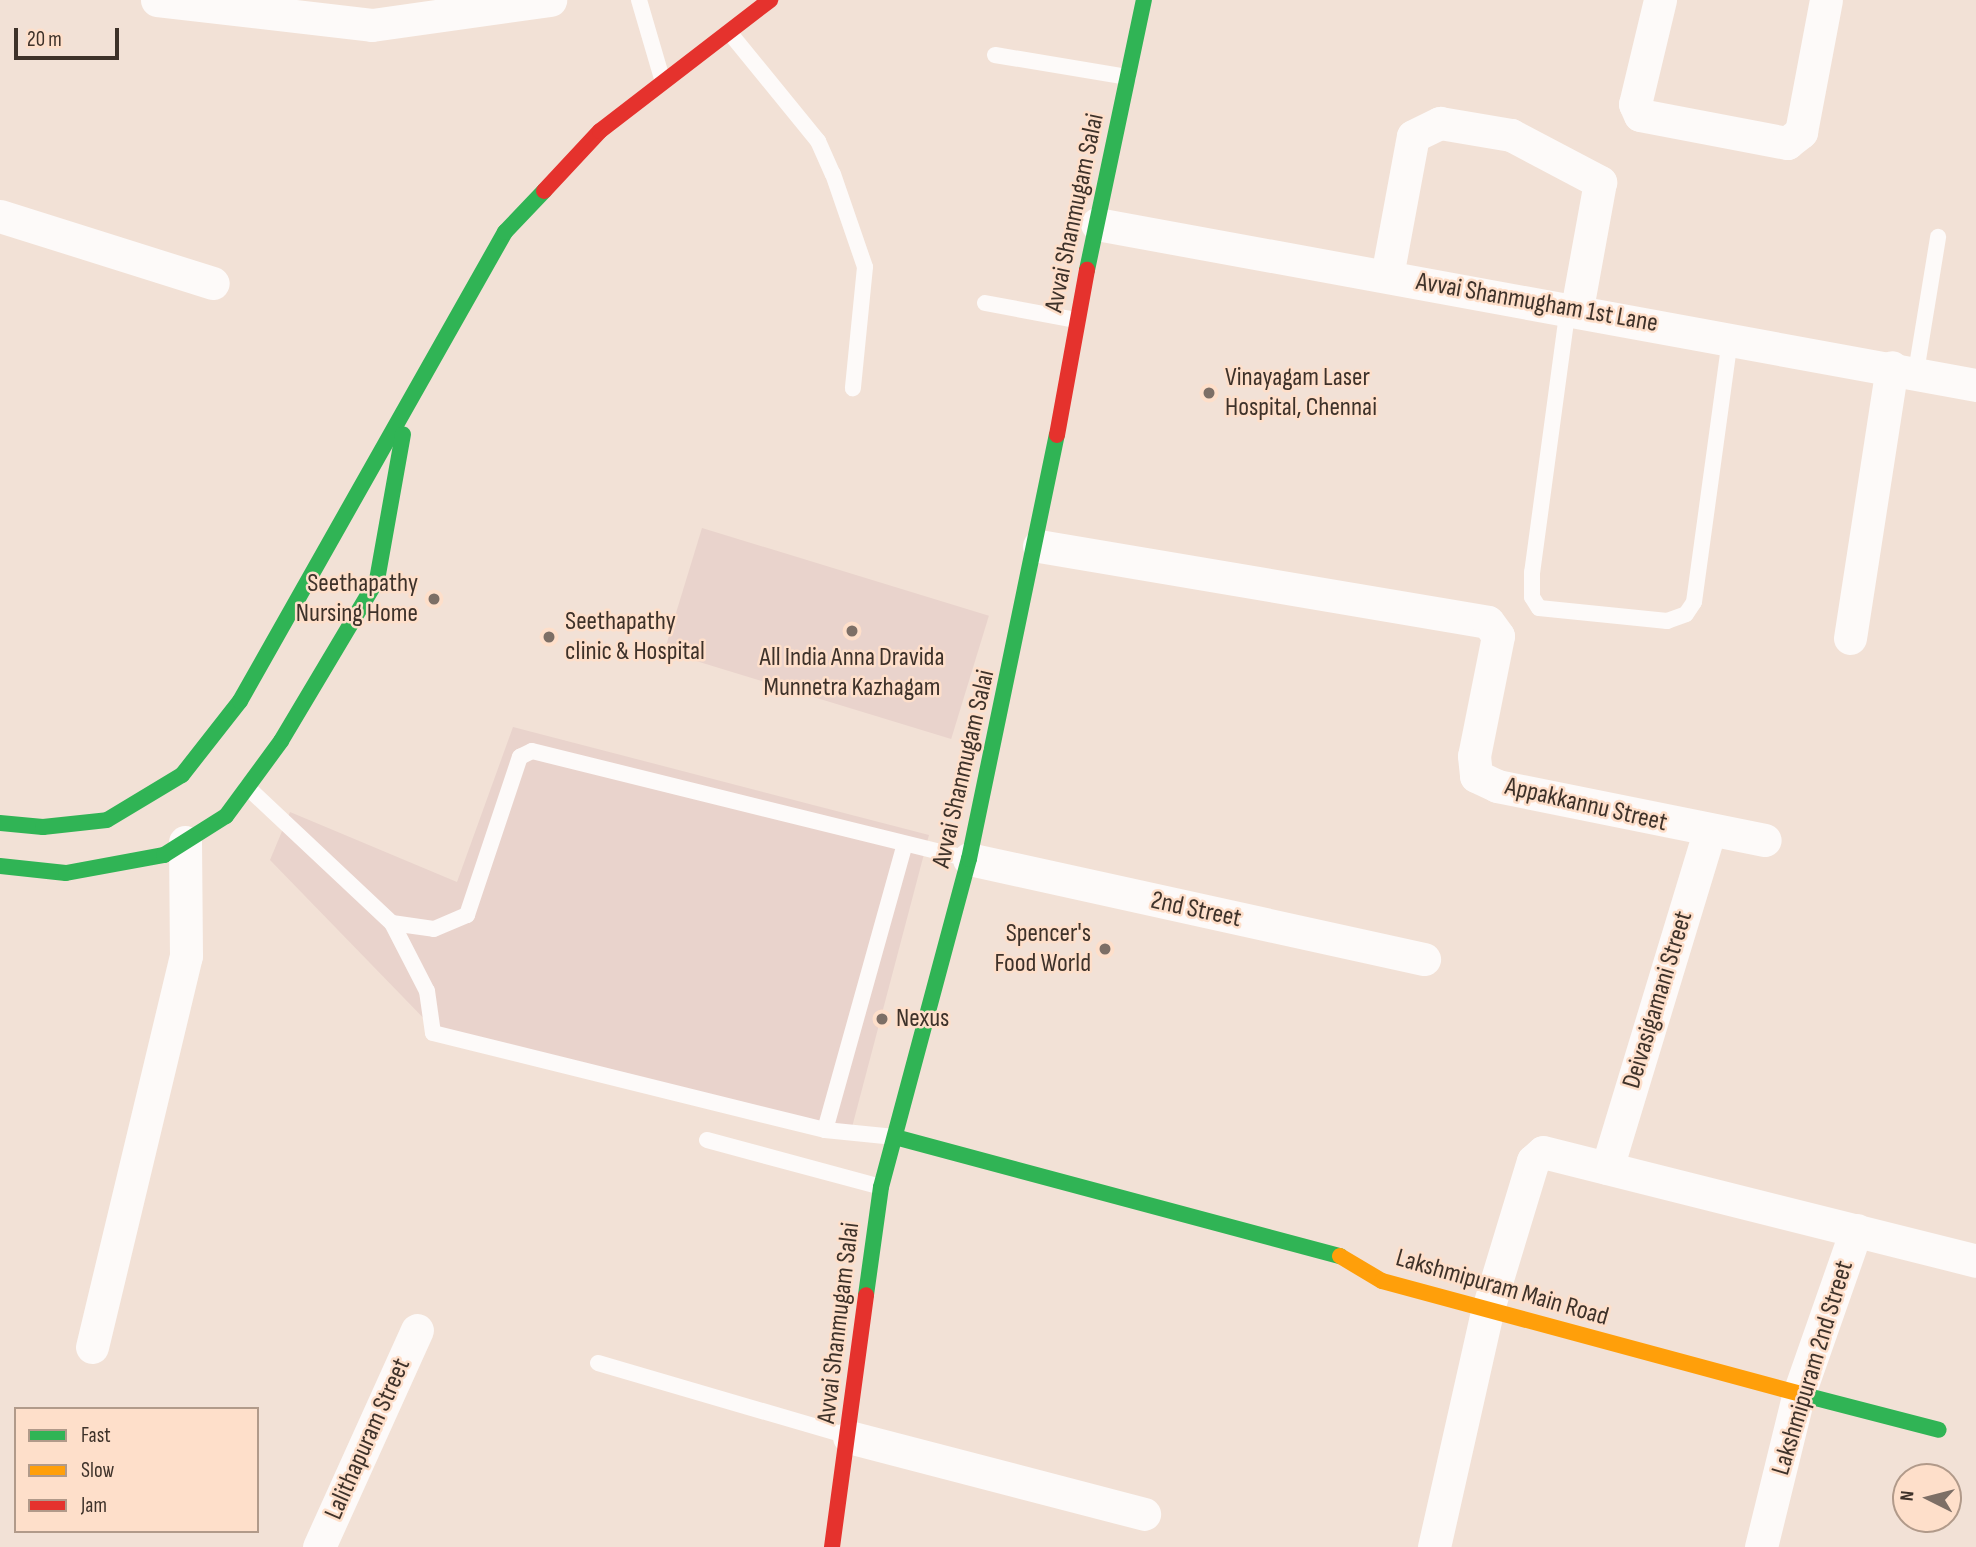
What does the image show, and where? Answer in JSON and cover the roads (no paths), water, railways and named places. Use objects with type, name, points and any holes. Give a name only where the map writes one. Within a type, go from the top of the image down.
[{"type":"main road","points":[[0,823],[43,827],[107,820],[182,775],[240,701],[409,405],[437,344],[505,232],[600,131],[727,30],[770,0]]},
{"type":"main road","name":"Avvai Shanmugam Salai","points":[[832,1547],[881,1187],[969,859],[1039,547],[1076,320],[1131,78],[1144,0]]},
{"type":"main road","points":[[0,866],[66,873],[164,855],[226,816],[377,580],[409,405]]},
{"type":"main road","name":"Lakshmipuram Main Road","points":[[895,1137],[1329,1249],[1382,1280],[1487,1312],[1798,1396],[1939,1430]]},
{"type":"street","points":[[157,0],[372,26],[550,0]]},
{"type":"street","points":[[1660,0],[1635,104],[1640,116],[1787,143],[1801,132],[1826,0]]},
{"type":"street","points":[[1387,276],[1413,136],[1440,123],[1511,135],[1600,183],[1573,308]]},
{"type":"street","points":[[0,216],[213,283]]},
{"type":"street","name":"Avvai Shanmugham 1st Lane","points":[[1097,224],[1573,308],[1976,385]]},
{"type":"street","points":[[1850,638],[1904,370]]},
{"type":"street","name":"Appakkannu Street","points":[[1039,547],[1480,618],[1496,628],[1474,756],[1476,776],[1709,833],[1765,840]]},
{"type":"street","name":"Deivasigamani Street","points":[[1607,1168],[1709,833]]},
{"type":"street","points":[[92,1347],[186,956],[185,842]]},
{"type":"street","name":"2nd Street","points":[[969,859],[1424,959]]},
{"type":"street","points":[[1434,1547],[1487,1312],[1533,1161],[1543,1152],[1976,1261]]},
{"type":"street","name":"Lakshmipuram 2nd Street","points":[[1761,1547],[1798,1396],[1856,1230]]},
{"type":"street","name":"Lalithapuram Street","points":[[319,1547],[417,1330]]},
{"type":"street","points":[[849,1437],[1144,1514]]},
{"type":"lane","points":[[639,0],[663,82]]},
{"type":"lane","points":[[727,30],[818,141],[833,174],[865,267],[853,388]]},
{"type":"lane","points":[[995,55],[1131,78]]},
{"type":"lane","points":[[1904,370],[1938,237]]},
{"type":"lane","points":[[985,303],[1076,320]]},
{"type":"lane","points":[[1573,308],[1532,572],[1532,597],[1539,608],[1667,621],[1686,614],[1694,602],[1730,338]]},
{"type":"lane","points":[[392,923],[435,929],[467,915],[520,757],[532,751],[969,859]]},
{"type":"lane","points":[[247,787],[392,923],[424,981],[433,1033],[825,1130],[895,1137]]},
{"type":"lane","points":[[825,1130],[905,844]]},
{"type":"lane","points":[[707,1140],[881,1187]]},
{"type":"lane","points":[[598,1363],[849,1437]]},
{"type":"place","name":"Vinayagam Laser Hospital, Chennai","points":[[1209,393]]},
{"type":"place","name":"Seethapathy Nursing Home","points":[[434,599]]},
{"type":"place","name":"All India Anna Dravida Munnetra Kazhagam","points":[[852,631]]},
{"type":"place","name":"Seethapathy clinic & Hospital","points":[[549,637]]},
{"type":"place","name":"Spencer's Food World","points":[[1105,949]]},
{"type":"place","name":"Nexus","points":[[882,1019]]}]
